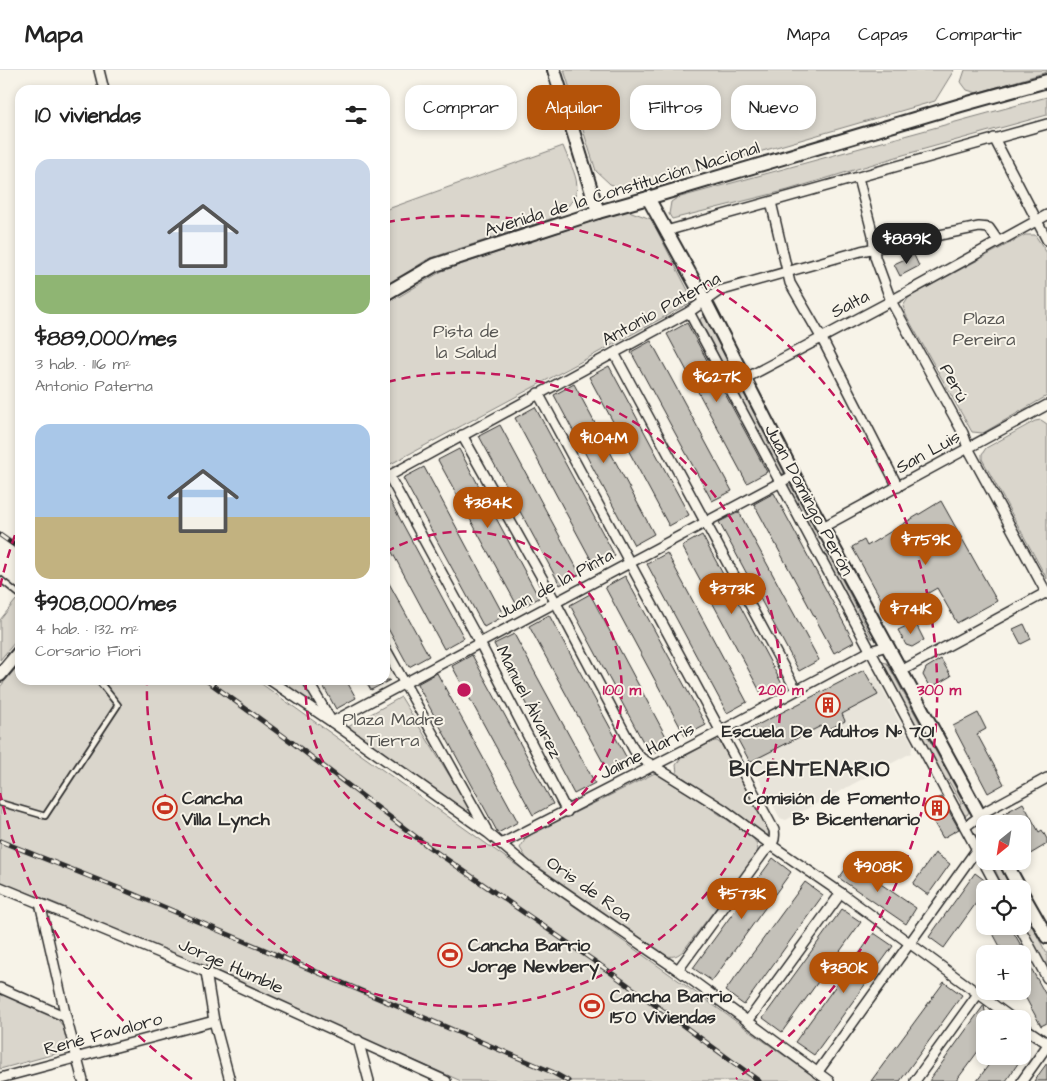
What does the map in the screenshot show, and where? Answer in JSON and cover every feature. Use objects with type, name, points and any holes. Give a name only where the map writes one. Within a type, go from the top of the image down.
[{"type":"main road","points":[[554,70],[598,212]]},
{"type":"main road","name":"Avenida de la Constitución Nacional","points":[[390,291],[435,265],[598,212],[951,107],[1047,81]]},
{"type":"main road","points":[[648,198],[706,302],[794,475],[979,815]]},
{"type":"main road","points":[[0,675],[15,657]]},
{"type":"main road","points":[[1031,909],[1047,937]]},
{"type":"street","points":[[99,70],[103,85]]},
{"type":"street","points":[[666,230],[1047,124]]},
{"type":"street","points":[[994,138],[1047,240]]},
{"type":"street","name":"Perú","points":[[858,178],[873,235],[875,258],[891,301],[1047,593]]},
{"type":"street","points":[[771,202],[790,283],[898,487]]},
{"type":"street","name":"Salta","points":[[746,378],[1047,215]]},
{"type":"street","name":"Antonio Paterna","points":[[390,475],[689,312],[706,302],[719,291],[861,251],[979,227],[989,228],[998,241]]},
{"type":"street","name":"Juan Domingo Perón","points":[[689,312],[976,847]]},
{"type":"street","points":[[614,353],[796,690]]},
{"type":"street","points":[[538,394],[774,830],[775,837],[771,845],[678,970]]},
{"type":"street","name":"San Luis","points":[[823,526],[1046,407]]},
{"type":"street","points":[[462,435],[556,603],[634,750],[641,758],[723,809],[976,993]]},
{"type":"street","name":"Juan de la Pinta","points":[[332,722],[794,475]]},
{"type":"street","name":"Manuel Álvarez","points":[[390,482],[480,643],[567,812]]},
{"type":"street","points":[[818,550],[832,542]]},
{"type":"street","points":[[901,671],[1047,593]]},
{"type":"street","name":"Jaime Harris","points":[[501,844],[556,815],[567,812],[870,651],[888,646]]},
{"type":"street","points":[[390,657],[488,833]]},
{"type":"street","name":"Oris de Roa","points":[[277,685],[488,833],[532,870],[678,970],[828,1081]]},
{"type":"street","name":"Oris de Roa","points":[[310,685],[332,722]]},
{"type":"street","points":[[990,815],[1047,778]]},
{"type":"street","points":[[966,827],[976,823]]},
{"type":"street","points":[[817,1073],[976,850]]},
{"type":"street","name":"Jorge Humble","points":[[0,887],[206,972],[446,1081]]},
{"type":"street","points":[[748,1021],[841,893]]},
{"type":"street","points":[[40,903],[83,1081]]},
{"type":"street","points":[[1024,935],[1047,978]]},
{"type":"street","points":[[206,972],[214,1021],[230,1081]]},
{"type":"street","points":[[0,988],[66,1017]]},
{"type":"street","points":[[915,1081],[976,997]]},
{"type":"street","points":[[986,1000],[1000,1010]]},
{"type":"street","name":"René Favaloro","points":[[0,1078],[214,1021]]},
{"type":"street","points":[[1022,1081],[1047,1045],[1031,1033]]},
{"type":"street","points":[[358,1040],[369,1081]]},
{"type":"lane","points":[[0,579],[15,591]]},
{"type":"lane","points":[[0,803],[45,816],[118,705],[102,685]]},
{"type":"shaded area","points":[[864,670],[869,679],[876,676],[913,745],[911,753],[786,820],[780,818],[738,740],[740,734]]},
{"type":"green space","points":[[564,70],[954,70],[935,101],[628,190],[610,184],[596,171],[583,130],[620,130],[620,85],[569,85]]},
{"type":"green space","points":[[965,70],[1047,70],[1047,72],[977,93],[967,90],[961,82]]},
{"type":"green space","points":[[1047,97],[1047,115],[903,155],[788,190],[672,219],[669,214],[671,202],[677,198]]},
{"type":"green space","points":[[563,146],[577,184],[573,200],[556,217],[428,259],[390,284],[390,208]]},
{"type":"green space","name":"Pista de la Salud","points":[[626,210],[651,219],[693,300],[390,464],[390,302],[442,271]]},
{"type":"green space","name":"Plaza Pereira","points":[[1025,235],[1035,235],[1047,253],[1047,396],[983,433],[972,432],[906,315],[903,306],[909,297]]},
{"type":"green space","points":[[702,317],[706,318],[785,471],[783,474],[780,473],[700,320]]},
{"type":"green space","points":[[1041,420],[1047,424],[1047,579],[982,459],[982,454],[986,448],[1035,421]]},
{"type":"green space","points":[[792,485],[820,537],[815,540],[787,487]]},
{"type":"green space","points":[[825,552],[828,553],[873,639],[867,634],[824,556]]},
{"type":"green space","points":[[15,601],[15,642],[0,660],[0,620]]},
{"type":"green space","points":[[882,662],[887,663],[969,812],[967,815],[964,815],[959,806],[961,803],[948,780],[944,779]]},
{"type":"green space","points":[[15,669],[15,685],[263,685],[820,1081],[461,1081],[57,904],[0,882],[0,687]]},
{"type":"green space","points":[[283,685],[306,685],[313,697],[313,702],[309,703]]},
{"type":"green space","name":"Plaza Madre Tierra","points":[[401,697],[470,809],[466,811],[348,727]]},
{"type":"green space","points":[[713,741],[721,744],[769,828],[770,831],[767,836],[677,773],[676,765],[680,759]]},
{"type":"green space","points":[[655,773],[665,777],[751,836],[758,847],[757,855],[683,951],[674,956],[667,956],[527,859],[520,848],[526,838],[534,833]]},
{"type":"green space","points":[[995,870],[1002,870],[1008,880],[1000,880]]},
{"type":"green space","points":[[1031,925],[1047,954],[1047,968],[1029,935],[1031,935]]},
{"type":"green space","points":[[0,992],[55,1016],[63,1026],[69,1047],[66,1051],[0,1069]]},
{"type":"building","points":[[914,255],[919,266],[900,276],[894,264]]},
{"type":"building","points":[[687,323],[767,472],[747,483],[667,334]]},
{"type":"building","points":[[651,341],[732,491],[712,501],[631,352]]},
{"type":"building","points":[[609,366],[689,515],[669,526],[589,377]]},
{"type":"building","points":[[574,384],[654,534],[634,545],[554,395]]},
{"type":"building","points":[[535,407],[615,556],[595,567],[515,418]]},
{"type":"building","points":[[500,425],[580,574],[560,585],[479,436]]},
{"type":"building","points":[[459,449],[539,598],[519,609],[438,460]]},
{"type":"building","points":[[424,467],[504,616],[484,627],[403,478]]},
{"type":"building","points":[[774,493],[854,642],[834,653],[754,504]]},
{"type":"building","points":[[390,500],[464,638],[444,649],[390,548]]},
{"type":"building","points":[[941,501],[997,601],[957,623],[937,588],[890,615],[852,547],[864,540],[867,546]]},
{"type":"building","points":[[739,512],[819,660],[799,671],[719,522]]},
{"type":"building","points":[[702,535],[782,684],[762,695],[682,546]]},
{"type":"building","points":[[667,553],[747,702],[727,713],[647,564]]},
{"type":"building","points":[[625,576],[706,725],[685,736],[605,587]]},
{"type":"building","points":[[390,585],[429,656],[409,667],[390,632]]},
{"type":"building","points":[[590,594],[670,744],[650,755],[570,605]]},
{"type":"building","points":[[549,615],[630,764],[610,775],[529,626]]},
{"type":"building","points":[[915,622],[924,640],[912,647],[906,645],[898,630]]},
{"type":"building","points":[[1024,624],[1031,639],[1021,644],[1013,629]]},
{"type":"building","points":[[514,634],[595,783],[574,794],[494,644]]},
{"type":"building","points":[[472,655],[553,804],[533,815],[452,666]]},
{"type":"building","points":[[941,659],[951,676],[930,688],[923,675],[926,668]]},
{"type":"building","name":"Escuela De Adultos Nº 701","points":[[864,670],[878,695],[842,714],[845,721],[824,732],[821,726],[750,762],[738,740],[740,734]]},
{"type":"building","points":[[437,673],[518,822],[498,833],[417,684]]},
{"type":"building","points":[[323,685],[349,685],[356,698],[336,709]]},
{"type":"building","points":[[368,685],[380,685],[371,690]]},
{"type":"building","points":[[978,713],[986,729],[977,734],[1004,784],[988,793],[953,726]]},
{"type":"building","points":[[941,797],[959,829],[943,838],[924,806]]},
{"type":"building","points":[[1023,803],[1030,815],[1003,815]]},
{"type":"building","points":[[1031,818],[1039,832],[1042,830],[1047,839],[1047,844],[1031,854]]},
{"type":"building","points":[[935,853],[950,864],[928,895],[913,884]]},
{"type":"building","points":[[773,858],[791,872],[712,981],[693,968]]},
{"type":"building","points":[[850,863],[916,908],[906,924],[839,878]]},
{"type":"building","points":[[975,873],[984,880],[976,880],[976,903],[944,948],[929,937]]},
{"type":"building","points":[[805,882],[823,895],[744,1005],[725,991]]},
{"type":"building","points":[[842,909],[861,922],[782,1032],[763,1018]]},
{"type":"building","points":[[874,933],[893,946],[814,1055],[795,1042]]},
{"type":"building","points":[[994,935],[1015,935],[1021,945],[999,945]]},
{"type":"building","points":[[1031,968],[1047,997],[1047,1023],[1041,1026],[1027,1000],[1031,1000]]},
{"type":"building","points":[[944,982],[962,995],[900,1081],[871,1081]]},
{"type":"building","points":[[976,1016],[976,1054],[956,1081],[929,1081]]},
{"type":"building","points":[[1047,1063],[1047,1081],[1034,1081]]},
{"type":"building","points":[[989,1065],[1017,1065],[1006,1081],[977,1081]]},
{"type":"railway","points":[[0,535],[15,546]]},
{"type":"railway","points":[[213,685],[293,743],[429,847],[610,972],[759,1081]]},
{"type":"railway","points":[[0,841],[126,891],[552,1072],[568,1081]]},
{"type":"place","name":"Escuela De Adultos Nº 701","points":[[828,705]]},
{"type":"place","name":"Cancha Villa Lynch","points":[[165,808]]},
{"type":"place","name":"Comisión de Fomento B° Bicentenario","points":[[937,808]]},
{"type":"place","name":"Cancha Barrio Jorge Newbery","points":[[450,955]]},
{"type":"place","name":"Cancha Barrio 150 Viviendas","points":[[592,1006]]},
{"type":"district","name":"BICENTENARIO","points":[[810,769]]}]
